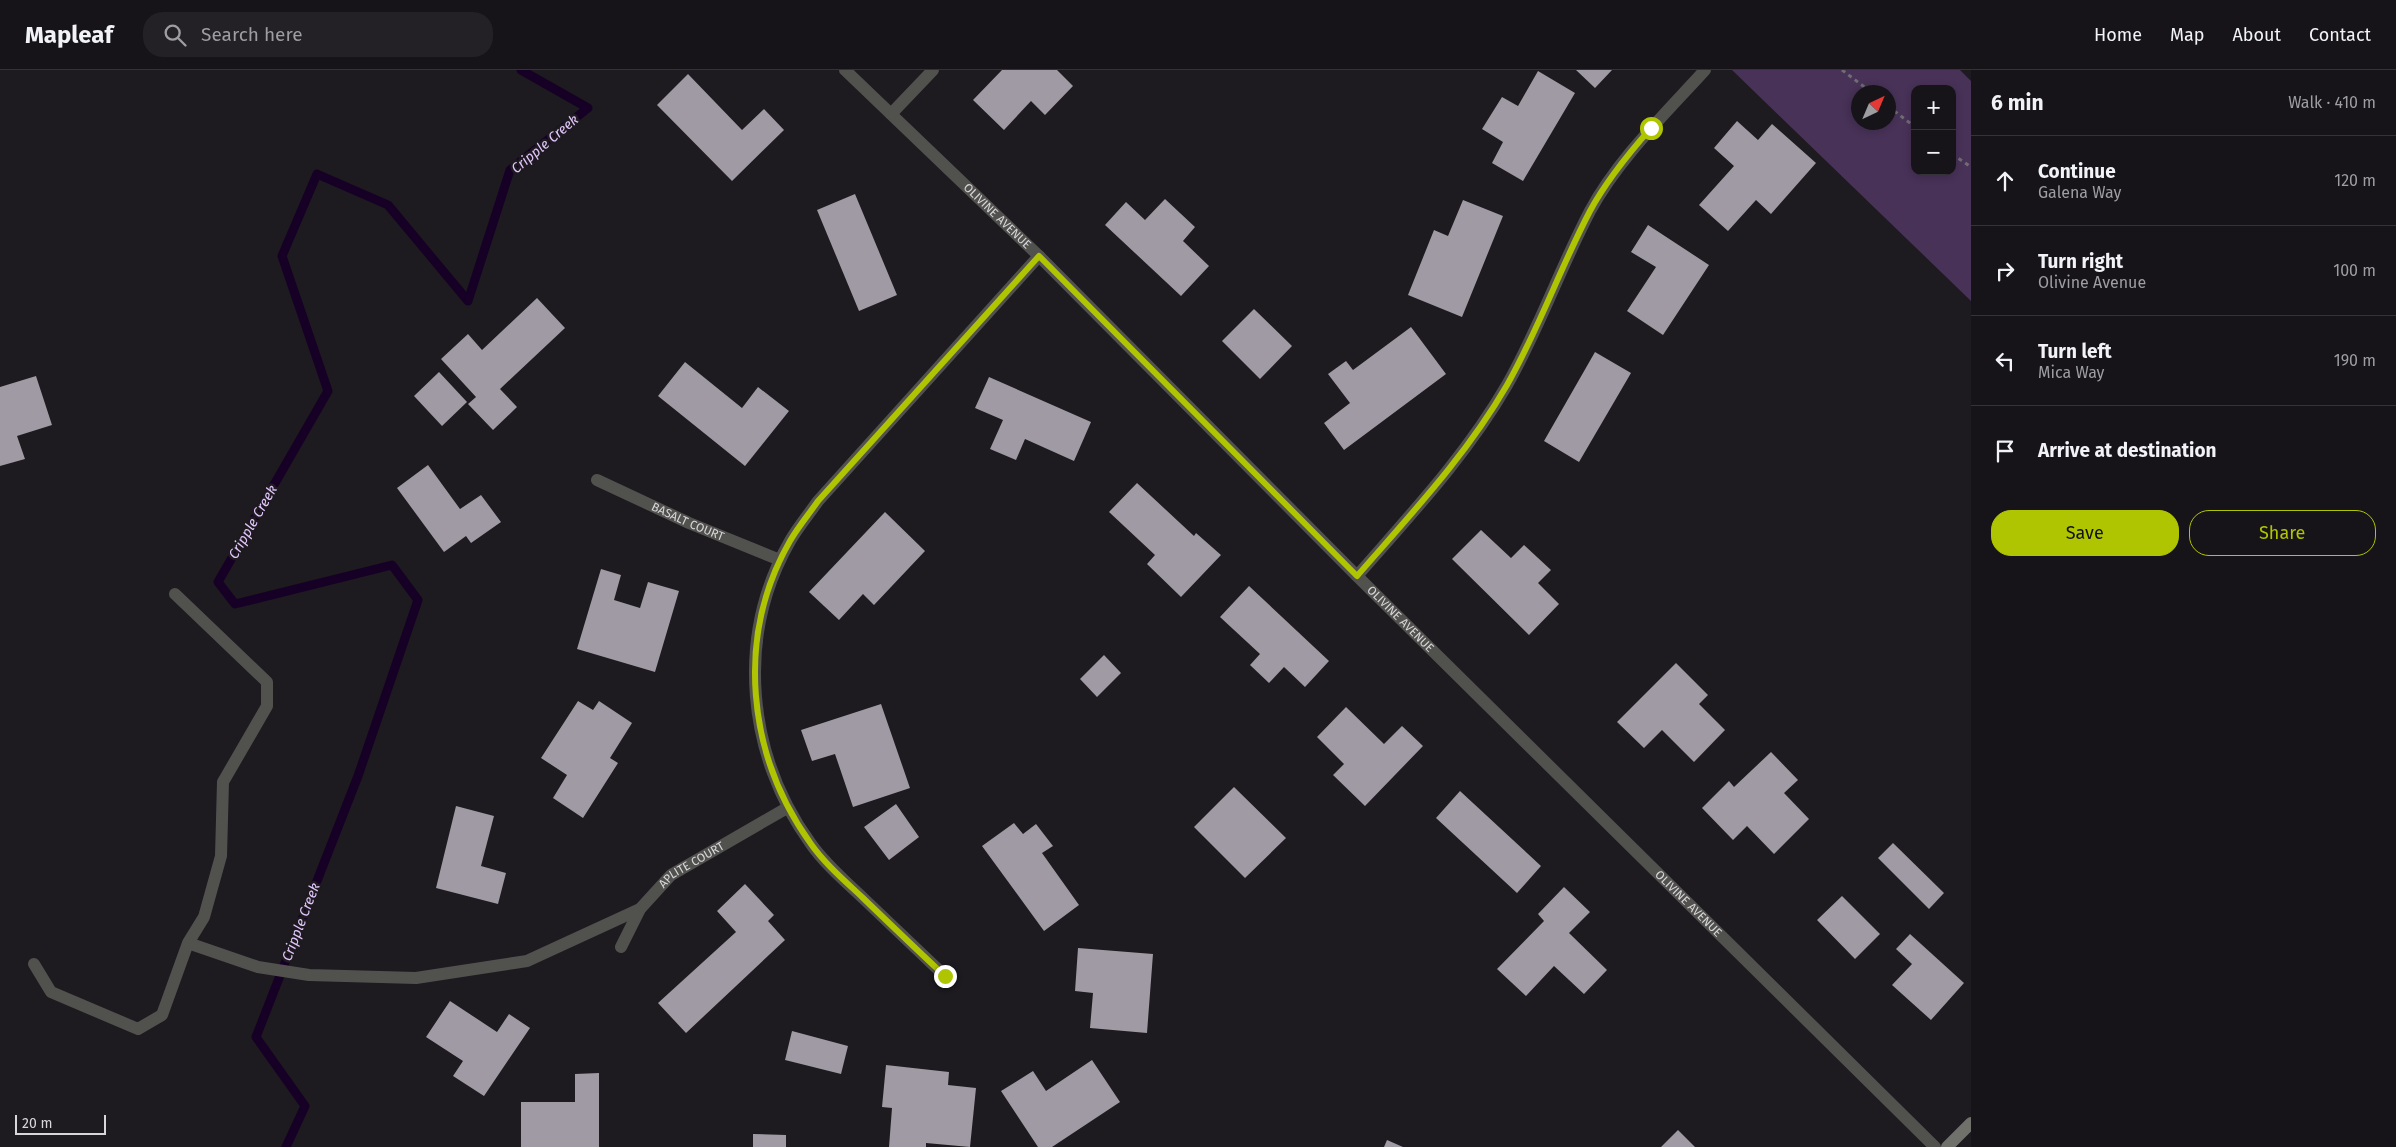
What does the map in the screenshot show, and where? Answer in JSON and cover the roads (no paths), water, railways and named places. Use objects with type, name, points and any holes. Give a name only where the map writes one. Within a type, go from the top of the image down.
[{"type":"main road","points":[[1947,1147],[1971,1122]]},
{"type":"street","name":"OLIVINE AVENUE","points":[[845,70],[1039,256],[1357,576],[1935,1147]]},
{"type":"street","points":[[891,114],[933,70]]},
{"type":"street","points":[[1357,576],[1466,449],[1507,386],[1591,210],[1630,152],[1705,70]]},
{"type":"street","points":[[945,976],[836,872],[812,845],[787,808],[774,779],[762,743],[754,696],[756,648],[762,610],[780,560],[790,540],[818,501],[1039,256]]},
{"type":"street","name":"BASALT COURT","points":[[597,480],[689,523],[780,560]]},
{"type":"street","points":[[34,964],[51,992],[138,1029],[162,1016],[188,943],[204,917],[221,856],[223,782],[267,706],[267,682],[175,594]]},
{"type":"street","name":"APLITE COURT","points":[[621,947],[640,909],[670,875],[787,808]]},
{"type":"street","points":[[188,943],[258,967],[309,975],[416,978],[527,961],[640,909]]},
{"type":"waterway","name":"Cripple Creek","points":[[286,1147],[305,1106],[256,1037],[358,776],[418,600],[392,565],[235,604],[218,582],[328,391],[282,256],[317,174],[388,205],[468,301],[510,170],[588,108],[521,70]]}]
